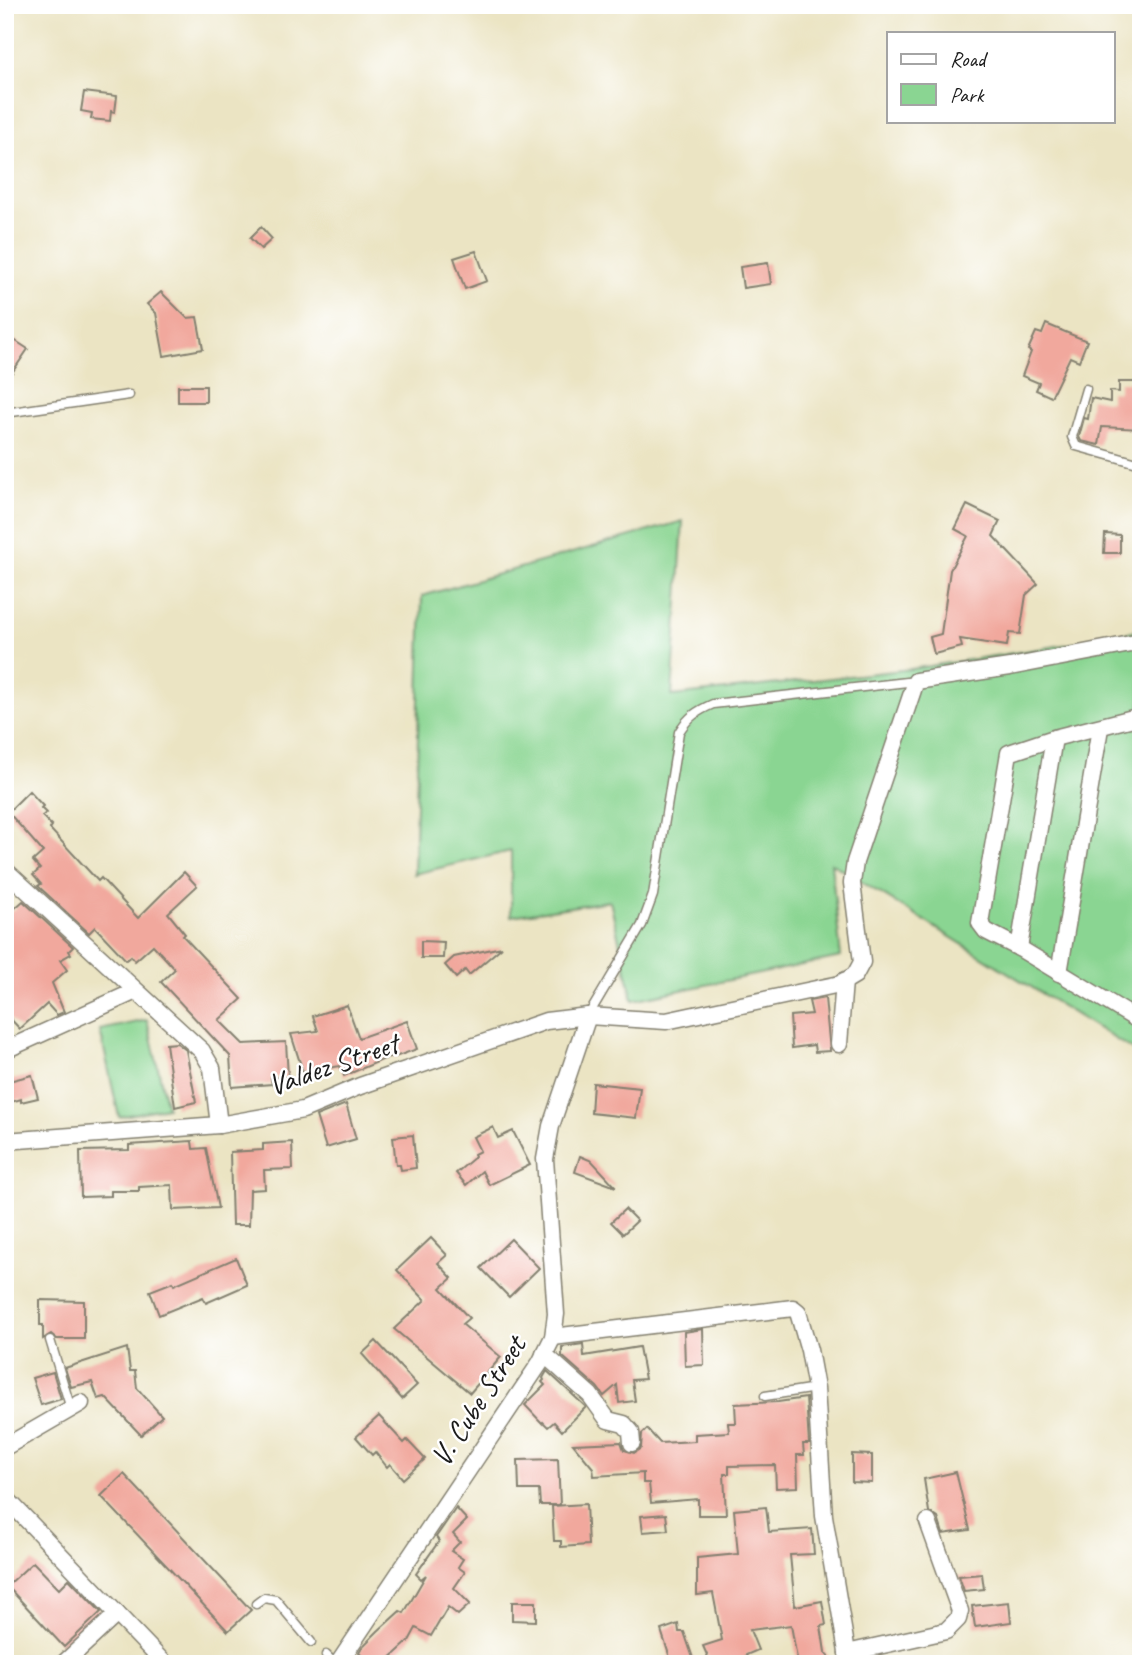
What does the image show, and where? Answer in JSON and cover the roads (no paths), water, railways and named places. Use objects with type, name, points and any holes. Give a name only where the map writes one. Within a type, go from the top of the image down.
[{"type":"street","points":[[839,1044],[844,981],[855,975],[862,962],[852,883],[855,862],[916,681],[1139,647]]},
{"type":"street","points":[[1141,716],[1054,738],[1009,753],[980,923],[986,932],[1019,948],[1141,1022]]},
{"type":"street","points":[[1059,973],[1100,727]]},
{"type":"street","points":[[1019,948],[1054,738]]},
{"type":"street","points":[[5,870],[201,1051],[212,1068],[219,1125]]},
{"type":"street","name":"Valdez Street","points":[[5,1142],[219,1125],[303,1110],[360,1086],[546,1021],[588,1016],[666,1021],[844,981]]},
{"type":"street","points":[[5,1050],[136,991]]},
{"type":"street","name":"V. Cube Street","points":[[337,1661],[553,1337],[556,1314],[545,1159],[551,1126],[588,1016]]},
{"type":"street","points":[[553,1337],[793,1308],[801,1317],[816,1388],[824,1516],[848,1658],[946,1631],[958,1619],[960,1611],[928,1522]]},
{"type":"street","points":[[544,1354],[590,1395],[608,1420],[624,1424],[631,1432],[632,1443]]},
{"type":"street","points":[[5,1447],[76,1406]]},
{"type":"street","points":[[5,1497],[165,1664]]},
{"type":"street","points":[[63,1664],[117,1614]]},
{"type":"lane","points":[[1086,389],[1072,437],[1076,446],[1141,464]]},
{"type":"lane","points":[[5,413],[129,395]]},
{"type":"lane","points":[[588,1016],[642,925],[653,895],[679,732],[687,719],[713,704],[916,681]]},
{"type":"lane","points":[[50,1340],[76,1406]]},
{"type":"lane","points":[[765,1396],[816,1388]]},
{"type":"lane","points":[[256,1604],[264,1598],[276,1600],[311,1642]]}]
